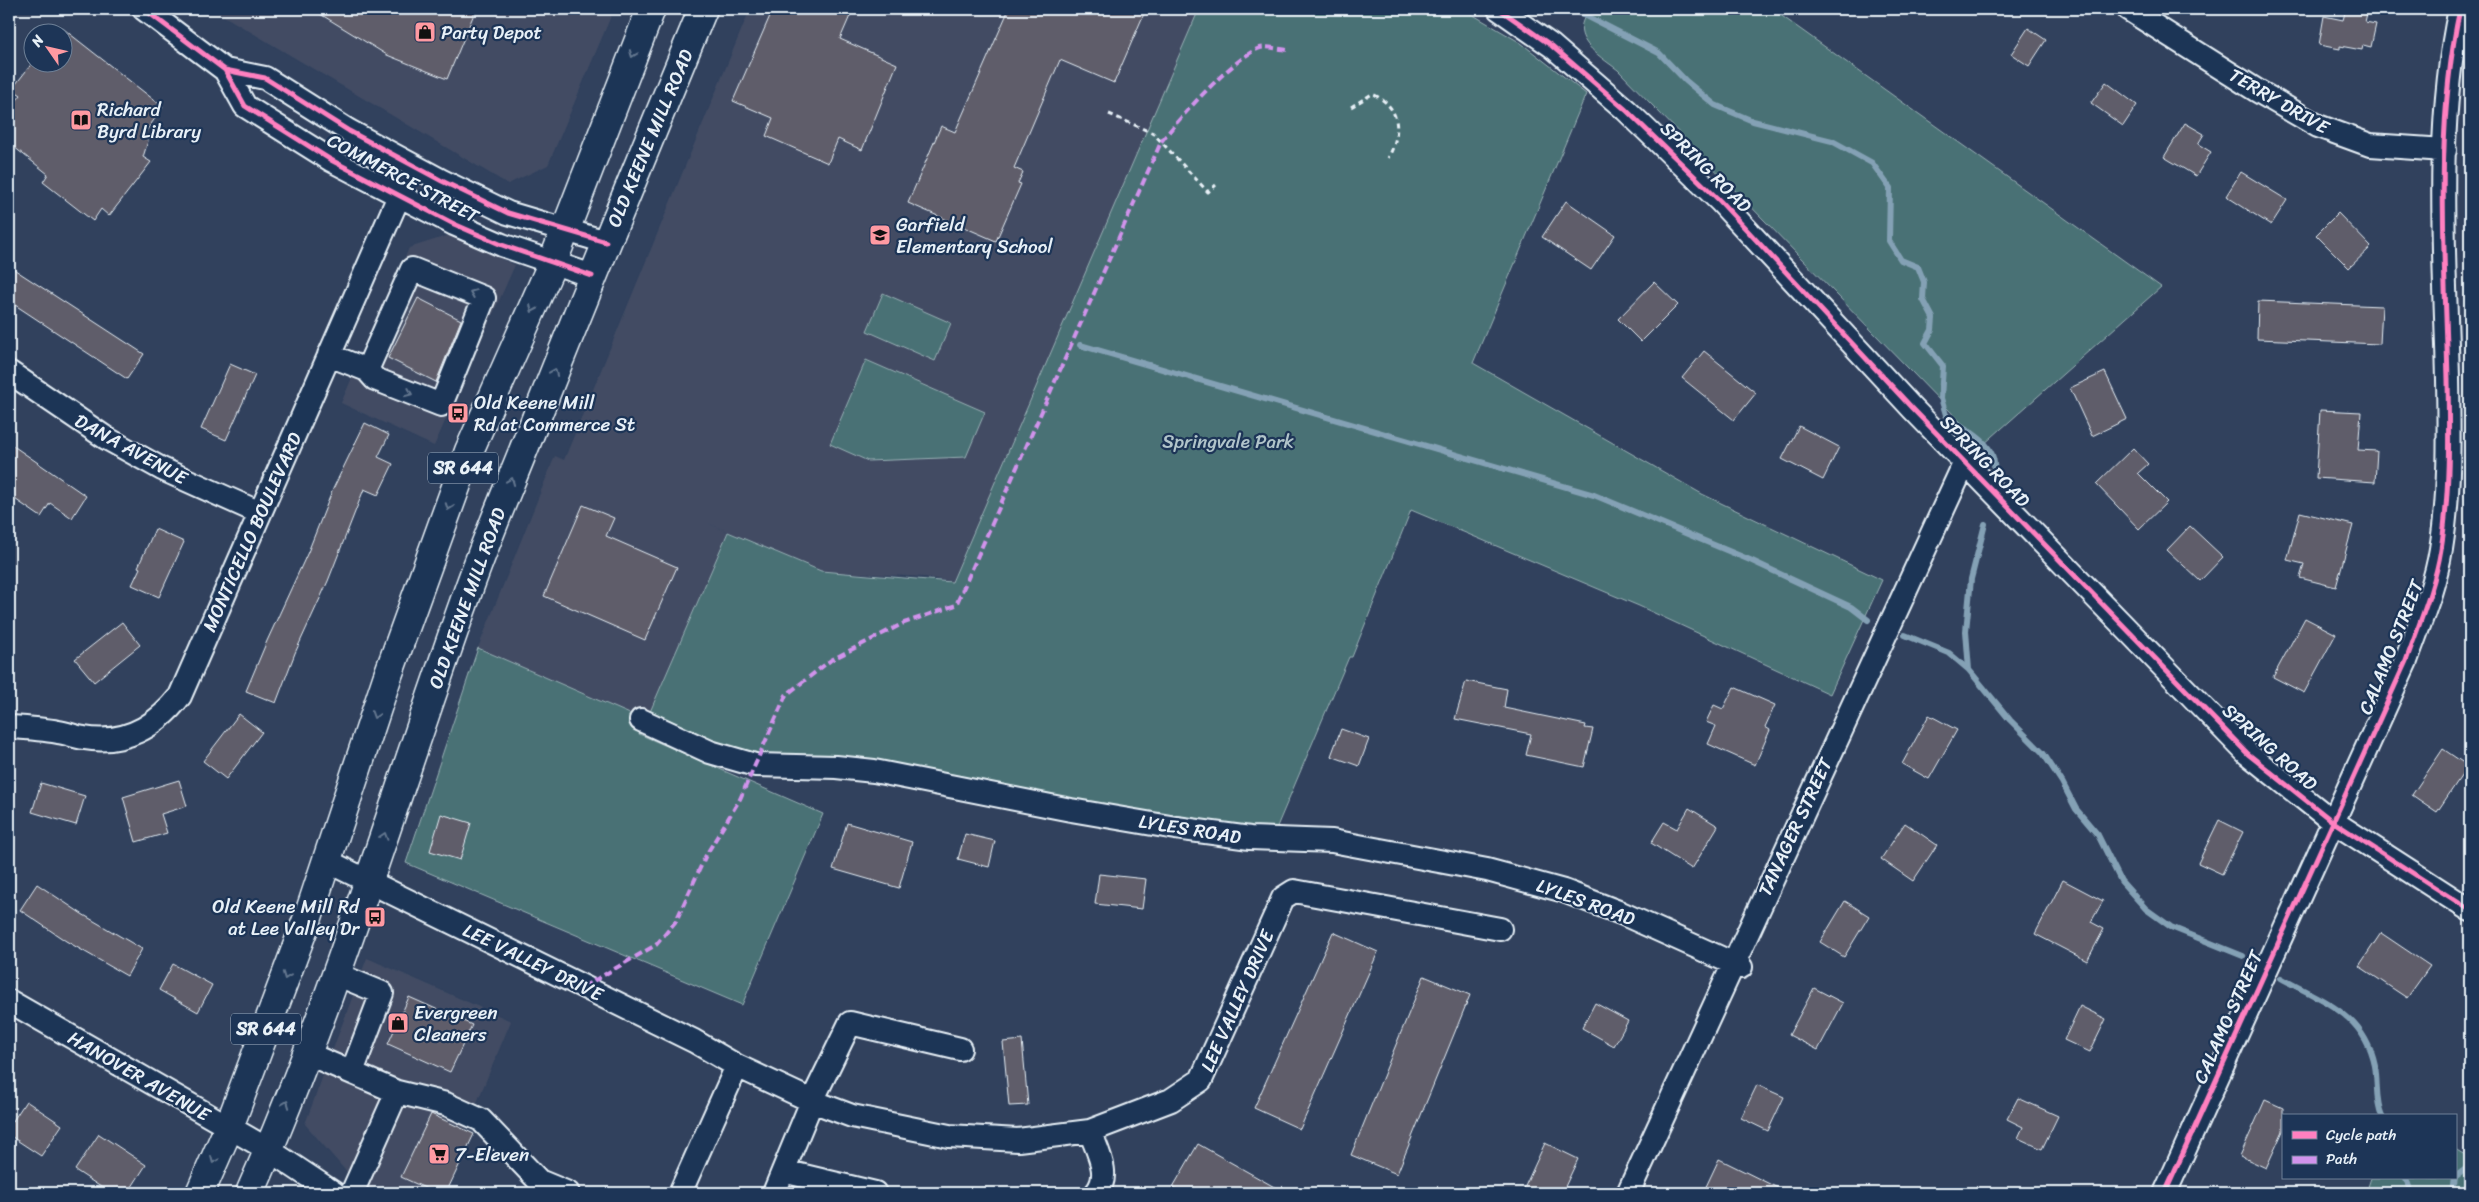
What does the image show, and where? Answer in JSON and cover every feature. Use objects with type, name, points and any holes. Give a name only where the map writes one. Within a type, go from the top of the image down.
[{"type":"main road","name":"SR 644","points":[[200,1193],[229,1127],[308,917],[387,678],[469,452],[566,230],[651,9]]},
{"type":"main road","name":"OLD KEENE MILL ROAD","points":[[250,1193],[269,1150],[336,974],[470,584],[592,276],[703,9]]},
{"type":"street","name":"COMMERCE STREET","points":[[144,9],[225,70],[246,106],[331,160],[454,224],[552,264],[592,276]]},
{"type":"street","name":"SPRING ROAD","points":[[1499,9],[1552,46],[1626,110],[1720,201],[1965,462],[2248,754],[2332,821],[2470,910]]},
{"type":"street","name":"TERRY DRIVE","points":[[2128,9],[2256,90],[2318,126],[2370,145],[2445,150]]},
{"type":"street","name":"CALAMO STREET","points":[[2165,1193],[2406,661],[2435,579],[2446,507],[2449,439],[2445,150],[2452,50],[2460,9]]},
{"type":"street","name":"COMMERCE STREET","points":[[225,70],[265,78],[349,131],[442,181],[508,213],[606,242]]},
{"type":"street","name":"MONTICELLO BOULEVARD","points":[[9,727],[36,728],[84,738],[107,740],[130,736],[154,724],[180,696],[399,196]]},
{"type":"street","points":[[329,355],[367,370],[375,379],[441,405],[484,298],[412,269],[367,370]]},
{"type":"street","name":"DANA AVENUE","points":[[9,372],[106,438],[162,469],[260,513]]},
{"type":"street","name":"TANAGER STREET","points":[[1628,1193],[1737,965],[1965,462]]},
{"type":"street","name":"LYLES ROAD","points":[[641,720],[710,752],[755,765],[836,767],[874,771],[1176,828],[1250,838],[1332,841],[1487,870],[1564,891],[1621,912],[1737,965]]},
{"type":"street","name":"LEE VALLEY DRIVE","points":[[327,861],[694,1041],[737,1066],[812,1101],[852,1116],[949,1136],[1018,1140],[1090,1132],[1171,1100],[1201,1080],[1283,898],[1294,891],[1500,929]]},
{"type":"street","points":[[336,974],[382,993],[352,1072]]},
{"type":"street","name":"HANOVER AVENUE","points":[[9,1001],[269,1150],[334,1193]]},
{"type":"street","points":[[774,1193],[812,1101],[850,1024],[960,1049]]},
{"type":"street","points":[[306,1053],[398,1092],[446,1104],[481,1120],[539,1180],[568,1193]]},
{"type":"street","points":[[680,1193],[737,1066]]},
{"type":"street","points":[[352,1193],[398,1092]]},
{"type":"street","points":[[1090,1132],[1104,1170],[1102,1186],[1096,1193]]},
{"type":"street","points":[[783,1171],[874,1193]]},
{"type":"path","points":[[1352,107],[1372,94],[1383,99],[1393,111],[1398,124],[1398,132],[1388,158]]},
{"type":"path","points":[[1109,114],[1153,133],[1208,192],[1216,185]]},
{"type":"shaded area","points":[[212,9],[614,9],[548,165],[508,184]]},
{"type":"shaded area","name":"Garfield Elementary School","points":[[750,9],[1203,9],[952,582],[925,577],[821,571],[705,522],[728,532],[646,721],[478,648],[555,456],[564,460]]},
{"type":"shaded area","points":[[450,235],[515,265],[434,446],[341,403],[409,248]]},
{"type":"shaded area","points":[[367,958],[511,1021],[439,1193],[397,1193],[376,1185],[365,1193],[305,1124]]},
{"type":"green space","name":"Springvale Park","points":[[1199,9],[1463,9],[1521,43],[1586,94],[1473,363],[1702,494],[1882,580],[1830,694],[1639,606],[1411,510],[1352,657],[1349,657],[1270,843],[846,763],[766,773],[646,721],[728,532],[821,571],[952,582]]},
{"type":"green space","points":[[1591,9],[1772,9],[2161,287],[1983,445],[1618,70],[1587,44],[1581,28],[1584,19]]},
{"type":"green space","points":[[883,293],[951,323],[935,361],[867,331]]},
{"type":"green space","points":[[866,360],[985,412],[966,457],[868,461],[830,444]]},
{"type":"green space","points":[[478,648],[646,721],[639,734],[823,814],[742,1005],[406,863]]},
{"type":"green space","points":[[2456,1150],[2470,1158],[2470,1193],[2366,1193],[2370,1180],[2456,1180]]},
{"type":"building","points":[[312,9],[476,9],[447,79],[387,55]]},
{"type":"building","points":[[773,9],[853,9],[840,39],[897,64],[862,150],[838,139],[828,163],[766,136],[773,118],[733,101]]},
{"type":"building","points":[[1009,9],[1146,9],[1114,83],[1060,60],[1014,168],[1023,172],[1018,183],[1021,184],[996,241],[908,203],[941,126],[955,132]]},
{"type":"building","points":[[2346,9],[2368,9],[2365,22],[2376,24],[2371,47],[2363,45],[2362,50],[2340,46],[2340,49],[2319,45],[2324,16],[2343,20]]},
{"type":"building","points":[[2028,28],[2046,40],[2029,66],[2011,54]]},
{"type":"building","name":"Richard Byrd Library","points":[[72,36],[163,107],[144,134],[148,141],[143,157],[151,162],[109,216],[101,209],[93,221],[43,182],[48,174],[9,143],[9,110],[21,95],[12,89],[25,72],[72,72]]},
{"type":"building","points":[[2106,82],[2137,105],[2123,126],[2091,103]]},
{"type":"building","points":[[2185,123],[2204,134],[2198,144],[2211,152],[2196,176],[2164,157]]},
{"type":"building","points":[[2241,172],[2287,200],[2271,225],[2226,196]]},
{"type":"building","points":[[1566,201],[1615,235],[1591,270],[1542,237]]},
{"type":"building","points":[[2338,213],[2371,247],[2349,268],[2316,235]]},
{"type":"building","points":[[9,266],[144,354],[127,379],[9,301]]},
{"type":"building","points":[[1654,282],[1678,305],[1641,342],[1618,319]]},
{"type":"building","points":[[418,298],[461,320],[436,382],[388,358]]},
{"type":"building","points":[[2258,301],[2382,306],[2380,344],[2257,339]]},
{"type":"building","points":[[1704,351],[1756,393],[1734,420],[1682,378]]},
{"type":"building","points":[[230,364],[255,375],[226,440],[201,429]]},
{"type":"building","points":[[2105,372],[2127,419],[2092,436],[2070,388]]},
{"type":"building","points":[[2320,410],[2361,412],[2358,450],[2377,451],[2375,482],[2316,478]]},
{"type":"building","points":[[365,423],[389,435],[378,457],[393,464],[378,495],[364,489],[328,581],[295,653],[276,703],[246,691],[308,552],[333,489]]},
{"type":"building","points":[[1799,426],[1839,447],[1823,480],[1782,459]]},
{"type":"building","points":[[9,443],[86,496],[72,518],[50,503],[41,517],[9,495]]},
{"type":"building","points":[[2133,448],[2148,464],[2138,473],[2167,502],[2139,529],[2096,484]]},
{"type":"building","points":[[583,505],[614,518],[606,536],[677,567],[645,640],[544,596]]},
{"type":"building","points":[[2300,512],[2353,525],[2336,587],[2300,578],[2304,564],[2287,560]]},
{"type":"building","points":[[2190,526],[2223,557],[2200,581],[2167,550]]},
{"type":"building","points":[[155,529],[184,542],[159,597],[132,585]]},
{"type":"building","points":[[2305,618],[2336,634],[2304,693],[2273,677]]},
{"type":"building","points":[[122,622],[140,645],[94,682],[75,659]]},
{"type":"building","points":[[1466,681],[1507,689],[1504,708],[1586,725],[1585,728],[1593,729],[1584,767],[1526,755],[1531,734],[1455,719]]},
{"type":"building","points":[[1734,687],[1775,705],[1765,727],[1770,730],[1755,765],[1708,744],[1716,726],[1706,722],[1714,705],[1723,709]]},
{"type":"building","points":[[239,714],[262,732],[226,779],[203,761]]},
{"type":"building","points":[[1929,715],[1957,730],[1929,779],[1902,764]]},
{"type":"building","points":[[1341,729],[1369,739],[1359,766],[1331,756]]},
{"type":"building","points":[[2443,749],[2468,766],[2437,812],[2412,795]]},
{"type":"building","points":[[179,780],[187,806],[161,814],[167,833],[136,842],[123,797]]},
{"type":"building","points":[[41,783],[85,796],[76,825],[32,812]]},
{"type":"building","points":[[1689,808],[1718,826],[1692,869],[1651,843],[1664,822],[1677,829]]},
{"type":"building","points":[[441,814],[471,823],[460,860],[430,851]]},
{"type":"building","points":[[2219,820],[2243,832],[2222,874],[2198,863]]},
{"type":"building","points":[[847,823],[912,842],[899,888],[833,869]]},
{"type":"building","points":[[1905,823],[1937,845],[1913,881],[1881,859]]},
{"type":"building","points":[[965,834],[995,841],[989,867],[958,859]]},
{"type":"building","points":[[1099,874],[1146,879],[1142,909],[1095,904]]},
{"type":"building","points":[[2063,880],[2103,901],[2091,922],[2104,929],[2087,961],[2035,934]]},
{"type":"building","points":[[37,884],[82,914],[142,949],[127,976],[66,941],[20,910]]},
{"type":"building","points":[[1845,901],[1869,916],[1844,957],[1820,942]]},
{"type":"building","points":[[1333,932],[1378,952],[1300,1129],[1254,1108]]},
{"type":"building","points":[[2381,933],[2430,966],[2407,998],[2359,966]]},
{"type":"building","points":[[173,964],[212,985],[198,1012],[159,990]]},
{"type":"building","points":[[1424,976],[1470,995],[1397,1174],[1351,1155]]},
{"type":"building","points":[[1814,988],[1843,1003],[1818,1050],[1789,1035]]},
{"type":"building","points":[[409,997],[472,1025],[450,1072],[388,1044]]},
{"type":"building","points":[[1595,1003],[1628,1021],[1614,1046],[1582,1028]]},
{"type":"building","points":[[2080,1006],[2106,1019],[2090,1052],[2064,1040]]},
{"type":"building","points":[[1022,1040],[1028,1105],[1009,1106],[1003,1042]]},
{"type":"building","points":[[1757,1085],[1784,1097],[1768,1131],[1741,1118]]},
{"type":"building","points":[[2018,1098],[2058,1116],[2042,1149],[2018,1138],[2023,1127],[2007,1119]]},
{"type":"building","points":[[2265,1100],[2283,1108],[2282,1133],[2266,1168],[2240,1156]]},
{"type":"building","points":[[26,1101],[62,1125],[41,1156],[9,1135],[9,1127]]},
{"type":"building","points":[[431,1114],[474,1134],[446,1193],[436,1193],[401,1177]]},
{"type":"building","points":[[99,1134],[146,1165],[128,1193],[110,1193],[75,1170]]},
{"type":"building","points":[[1545,1143],[1578,1159],[1562,1193],[1522,1193]]},
{"type":"building","points":[[1198,1144],[1285,1193],[1184,1193],[1173,1187]]},
{"type":"building","points":[[1719,1159],[1788,1193],[1703,1193]]},
{"type":"waterway","points":[[1573,9],[1659,53],[1686,81],[1715,105],[1753,121],[1832,141],[1872,163],[1890,188],[1889,241],[1901,260],[1918,267],[1924,282],[1923,299],[1933,318],[1932,330],[1925,343],[1943,366],[1941,398],[1946,415],[1985,444],[1994,459],[1994,469]]},
{"type":"waterway","points":[[1080,345],[1594,495],[1750,560],[1851,607],[1868,620]]},
{"type":"waterway","points":[[1969,670],[1966,631],[1971,579],[1985,524]]},
{"type":"waterway","points":[[1905,635],[1949,653],[1969,670],[2010,720],[2043,753],[2062,782],[2076,809],[2098,835],[2121,881],[2146,909],[2171,927],[2243,956]]},
{"type":"waterway","points":[[2281,978],[2340,1011],[2362,1033],[2370,1048],[2375,1066],[2381,1114]]},
{"type":"waterway","points":[[2456,1176],[2470,1166]]},
{"type":"waterway","points":[[2407,1180],[2411,1193]]},
{"type":"waterway","points":[[2452,1193],[2454,1180]]},
{"type":"marked path","points":[[583,987],[656,945],[676,921],[706,855],[740,799],[786,695],[831,660],[904,623],[956,605],[1161,142],[1207,90],[1236,63],[1263,47],[1287,50]]},
{"type":"cycle path","points":[[144,9],[225,70],[245,106],[331,160],[454,224],[502,245],[592,276]]},
{"type":"cycle path","points":[[1499,9],[1552,46],[1626,110],[1720,201],[1912,408],[2248,754],[2332,821],[2470,910]]},
{"type":"cycle path","points":[[2165,1193],[2406,661],[2435,577],[2441,549],[2446,507],[2449,422],[2443,193],[2444,146],[2452,54],[2460,9]]},
{"type":"cycle path","points":[[225,70],[265,78],[349,131],[442,181],[508,213],[606,242]]},
{"type":"place","name":"Party Depot","points":[[425,32]]},
{"type":"place","name":"Richard Byrd Library","points":[[81,120]]},
{"type":"place","name":"Garfield Elementary School","points":[[880,235]]},
{"type":"place","name":"Old Keene Mill Rd at Commerce St","points":[[458,413]]},
{"type":"place","name":"Old Keene Mill Rd at Lee Valley Dr","points":[[375,917]]},
{"type":"place","name":"Evergreen Cleaners","points":[[398,1023]]},
{"type":"place","name":"7-Eleven","points":[[439,1154]]}]
